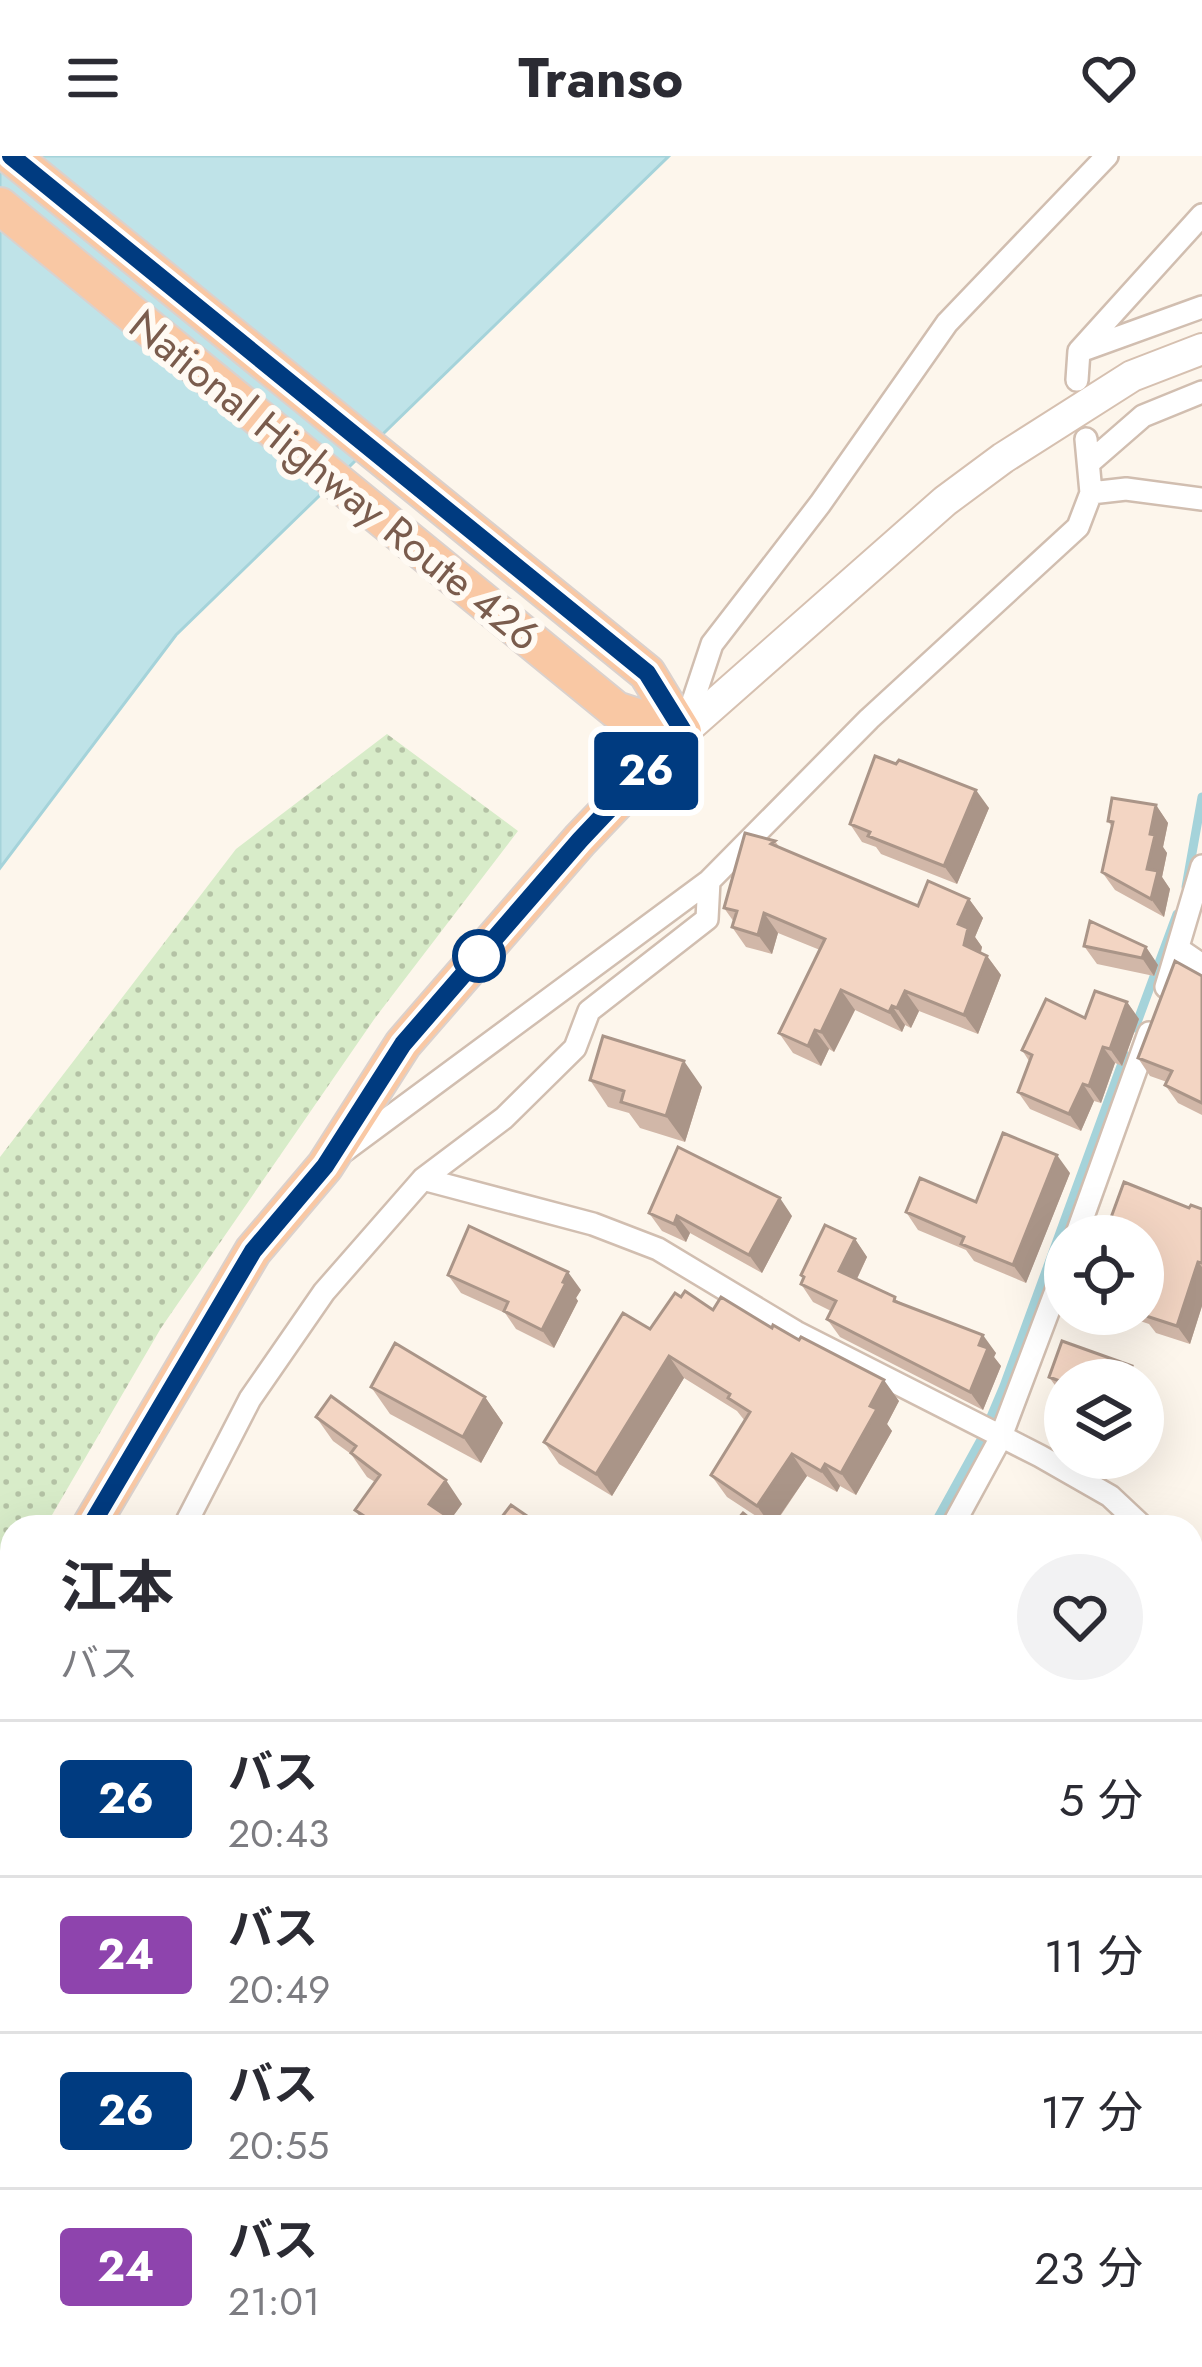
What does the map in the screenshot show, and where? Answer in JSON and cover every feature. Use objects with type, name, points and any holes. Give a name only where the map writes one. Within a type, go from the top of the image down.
[{"type":"highway","name":"National Highway Route 426","points":[[11,156],[647,673],[683,731]]},
{"type":"highway","name":"National Highway Route 426","points":[[0,206],[616,710],[683,731]]},
{"type":"highway","points":[[97,1515],[253,1251],[325,1166],[403,1044],[580,840],[683,731]]},
{"type":"main road","points":[[683,731],[945,501],[1003,458],[1132,376],[1202,349]]},
{"type":"street","points":[[683,731],[712,644],[820,504],[947,323],[1107,156]]},
{"type":"street","points":[[1077,380],[1079,351],[1202,215]]},
{"type":"street","points":[[1079,351],[1202,308]]},
{"type":"street","points":[[1089,463],[1143,416],[1202,392]]},
{"type":"street","points":[[325,1166],[709,881],[869,719],[1078,527],[1090,493],[1086,439]]},
{"type":"street","points":[[1090,493],[1126,489],[1202,499]]},
{"type":"street","points":[[1084,1215],[1180,950],[1202,866]]},
{"type":"street","points":[[190,1515],[262,1382],[323,1292],[423,1179],[504,1118],[574,1048],[589,1011],[707,919],[709,881]]},
{"type":"street","points":[[1180,950],[1202,964]]},
{"type":"street","points":[[423,1179],[592,1224],[658,1249],[796,1332],[1040,1456],[1110,1496],[1130,1515]]},
{"type":"street","points":[[959,1515],[1000,1439],[1044,1323]]},
{"type":"green space","points":[[387,734],[518,831],[375,1018],[161,1328],[52,1515],[0,1515],[0,1157],[236,849]]},
{"type":"water","points":[[0,156],[669,156],[176,635],[0,868]]},
{"type":"building","points":[[875,756],[896,764],[899,760],[976,790],[944,866],[868,836],[870,832],[850,824]]},
{"type":"building","points":[[1112,798],[1156,805],[1147,869],[1158,871],[1151,899],[1102,872],[1113,822],[1108,821]]},
{"type":"building","points":[[745,833],[775,841],[771,844],[918,906],[928,881],[969,899],[958,924],[968,928],[964,945],[987,956],[964,1015],[905,991],[897,1008],[892,1006],[889,1012],[841,990],[821,1032],[815,1030],[808,1046],[779,1033],[825,939],[764,913],[758,935],[732,927],[737,911],[724,908]]},
{"type":"building","points":[[1090,921],[1146,947],[1142,958],[1084,946]]},
{"type":"building","points":[[1175,961],[1202,976],[1202,1103],[1165,1085],[1172,1071],[1138,1058]]},
{"type":"building","points":[[1095,991],[1127,1002],[1110,1049],[1103,1047],[1089,1086],[1083,1084],[1069,1114],[1018,1092],[1032,1055],[1022,1050],[1046,999],[1085,1018]]},
{"type":"building","points":[[603,1036],[684,1061],[666,1116],[621,1102],[624,1091],[590,1080]]},
{"type":"building","points":[[1003,1133],[1057,1155],[1013,1265],[961,1244],[964,1237],[906,1212],[920,1178],[976,1202]]},
{"type":"building","points":[[678,1147],[780,1198],[749,1255],[677,1216],[674,1224],[649,1213]]},
{"type":"building","points":[[1124,1182],[1202,1209],[1202,1263],[1198,1262],[1177,1326],[1164,1322],[1164,1215],[1112,1215]]},
{"type":"building","points":[[825,1225],[855,1239],[839,1271],[895,1297],[894,1301],[983,1335],[979,1345],[988,1348],[970,1392],[827,1319],[836,1301],[801,1284]]},
{"type":"building","points":[[469,1226],[568,1272],[542,1330],[504,1311],[508,1302],[448,1275]]},
{"type":"building","points":[[685,1291],[713,1310],[721,1297],[772,1328],[801,1337],[884,1380],[870,1406],[877,1409],[841,1473],[825,1464],[821,1471],[792,1454],[757,1506],[711,1475],[750,1412],[669,1356],[596,1474],[544,1442],[623,1313],[650,1329],[675,1293],[681,1297]]},
{"type":"building","points":[[1062,1341],[1112,1359],[1056,1359]]},
{"type":"building","points":[[395,1343],[485,1397],[463,1437],[371,1387]]},
{"type":"building","points":[[331,1396],[446,1480],[429,1504],[445,1515],[362,1515],[355,1510],[380,1475],[351,1453],[356,1446],[316,1417]]},
{"type":"building","points":[[511,1505],[526,1515],[503,1515]]},
{"type":"waterway","points":[[1186,887],[1202,797]]},
{"type":"waterway","points":[[1135,1028],[1177,914]]},
{"type":"waterway","points":[[940,1515],[1004,1386],[1125,1055]]},
{"type":"bus line","name":"26","points":[[11,156],[647,673],[683,731],[580,840],[403,1044],[325,1166],[253,1251],[97,1515]]}]
